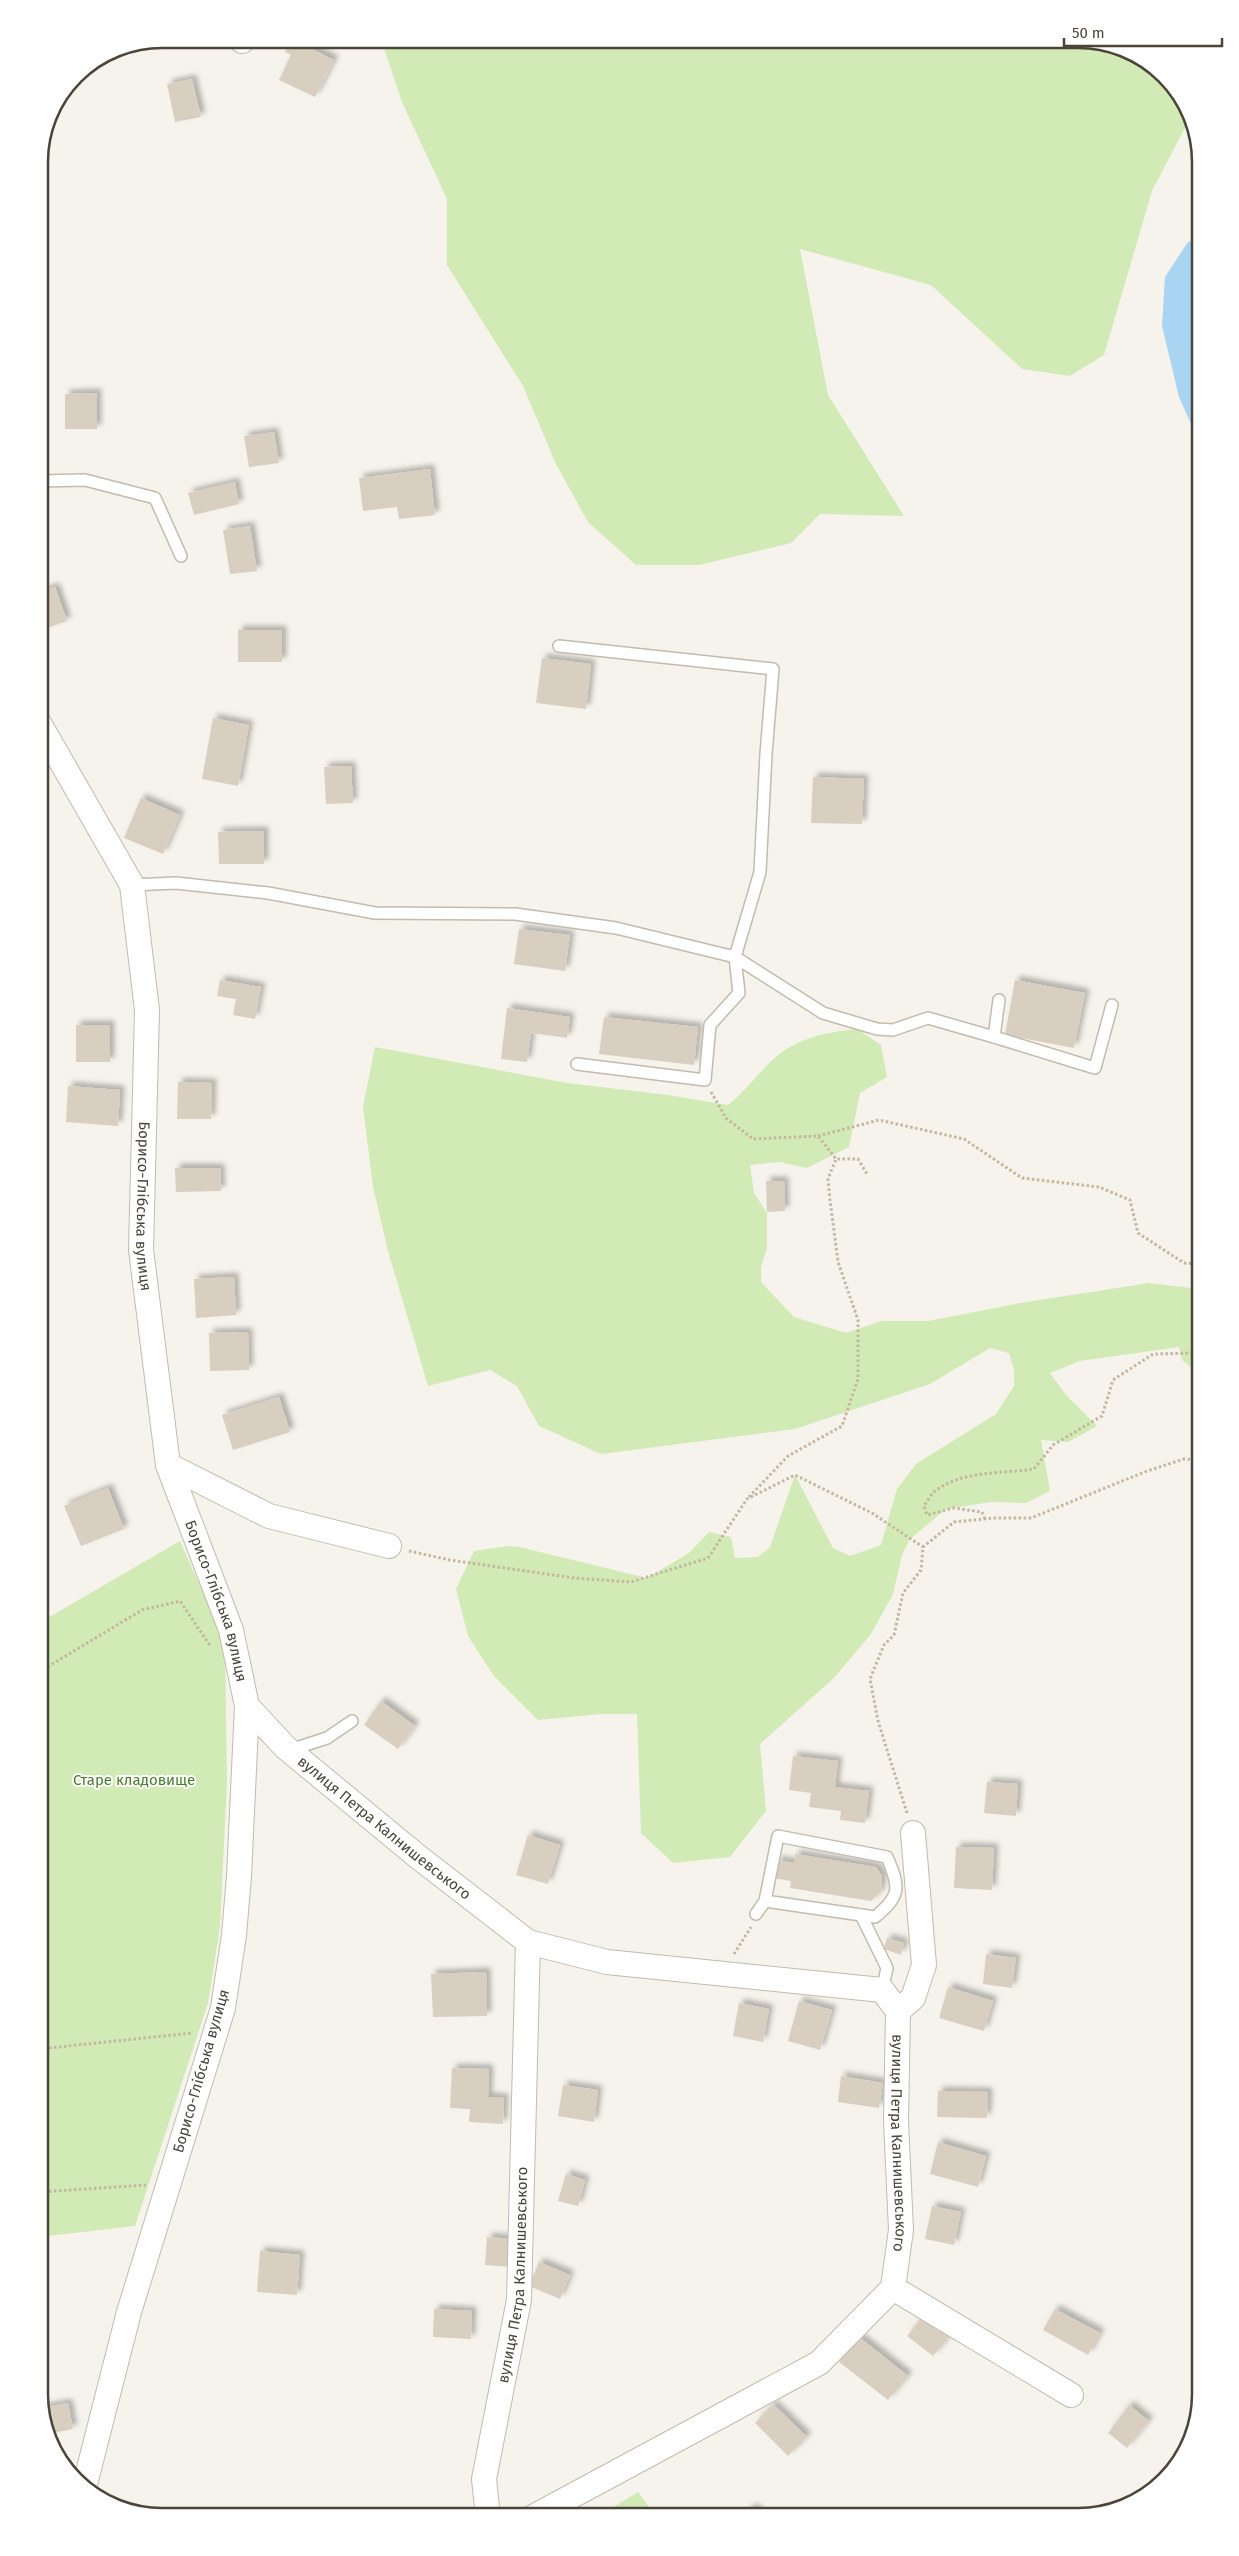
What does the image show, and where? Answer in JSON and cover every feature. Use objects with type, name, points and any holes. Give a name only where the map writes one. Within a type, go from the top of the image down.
[{"type":"street","name":"Борисо-Глібська вулиця","points":[[48,739],[132,884],[147,1010],[141,1250],[168,1465],[231,1630],[247,1706],[234,1935],[222,2008],[129,2312],[86,2480]]},
{"type":"street","points":[[168,1465],[269,1516],[389,1546]]},
{"type":"street","name":"вулиця Петра Калнишевського","points":[[247,1706],[290,1750],[416,1856],[528,1942],[607,1962],[882,1990]]},
{"type":"street","points":[[882,1990],[898,2011],[913,1998],[924,1965],[913,1833]]},
{"type":"street","name":"вулиця Петра Калнишевського","points":[[487,2508],[484,2480],[519,2300],[528,1942]]},
{"type":"street","name":"вулиця Петра Калнишевського","points":[[893,2288],[901,2230],[896,2122],[898,2011]]},
{"type":"street","points":[[550,2508],[819,2363],[893,2288],[1071,2396]]},
{"type":"lane","points":[[48,481],[85,480],[155,498],[181,556]]},
{"type":"lane","points":[[559,646],[773,669],[766,754],[760,872],[735,957],[739,993],[710,1024],[705,1080],[577,1064]]},
{"type":"lane","points":[[132,884],[176,883],[268,893],[375,913],[516,914],[616,928],[735,957],[823,1013],[877,1029],[894,1030],[928,1018],[1095,1068],[1112,1005]]},
{"type":"lane","points":[[994,1037],[999,1000]]},
{"type":"lane","points":[[290,1750],[327,1738],[352,1721]]},
{"type":"lane","points":[[756,1914],[765,1901],[778,1836],[888,1857],[897,1880],[892,1903],[875,1917],[765,1901]]},
{"type":"lane","points":[[861,1915],[887,1968],[882,1990]]},
{"type":"path","points":[[705,1080],[726,1118],[753,1139],[818,1136],[879,1120],[964,1139],[1022,1178],[1099,1187],[1130,1200],[1138,1233],[1184,1263],[1192,1264]]},
{"type":"path","points":[[818,1136],[836,1159]]},
{"type":"path","points":[[836,1159],[858,1159],[867,1174]]},
{"type":"path","points":[[389,1546],[450,1560],[574,1578],[631,1582],[708,1558],[747,1500],[788,1456],[842,1426],[858,1379],[858,1320],[838,1262],[830,1200],[828,1178],[836,1159]]},
{"type":"path","points":[[985,1519],[982,1512],[954,1508],[927,1514],[924,1506],[934,1491],[969,1475],[1003,1474],[1034,1469],[1053,1445],[1102,1416],[1113,1380],[1153,1354],[1192,1353]]},
{"type":"path","points":[[913,1833],[878,1721],[870,1679],[884,1646],[894,1635],[903,1593],[921,1570],[923,1547],[954,1522],[1031,1518],[1147,1471],[1184,1458],[1192,1459]]},
{"type":"path","points":[[747,1500],[796,1475],[872,1513],[923,1547]]},
{"type":"path","points":[[48,1667],[142,1610],[180,1601],[213,1651],[238,1665]]},
{"type":"path","points":[[48,2048],[216,2030]]},
{"type":"path","points":[[48,2191],[169,2184]]},
{"type":"green space","points":[[384,48],[1085,48],[1099,50],[1128,59],[1153,76],[1168,92],[1183,118],[1185,127],[1152,191],[1104,355],[1070,376],[1022,369],[931,285],[800,249],[828,395],[904,516],[820,514],[791,543],[699,565],[636,565],[588,522],[556,464],[523,386],[447,265],[447,199],[402,102]]},
{"type":"green space","points":[[857,1029],[881,1045],[887,1077],[860,1093],[849,1147],[807,1168],[779,1162],[750,1165],[754,1193],[767,1213],[767,1248],[761,1267],[761,1282],[794,1317],[846,1333],[881,1321],[928,1321],[1020,1303],[1149,1283],[1192,1288],[1192,1368],[1182,1360],[1179,1347],[1080,1361],[1050,1373],[1066,1395],[1097,1426],[1068,1442],[1041,1440],[1050,1491],[1026,1503],[991,1502],[946,1509],[910,1539],[902,1555],[893,1594],[871,1634],[834,1678],[760,1744],[766,1811],[730,1857],[673,1863],[641,1833],[637,1714],[601,1714],[538,1720],[494,1676],[468,1636],[456,1589],[474,1551],[508,1546],[519,1547],[647,1578],[689,1553],[709,1532],[731,1537],[735,1558],[758,1557],[770,1547],[795,1475],[833,1548],[850,1556],[881,1545],[897,1489],[916,1464],[996,1414],[1014,1386],[1014,1370],[1009,1353],[990,1348],[930,1384],[795,1429],[601,1454],[539,1426],[517,1386],[490,1370],[428,1386],[388,1251],[373,1187],[363,1107],[375,1047],[567,1083],[668,1095],[728,1105],[781,1053],[799,1042]]},
{"type":"green space","name":"Старе кладовище","points":[[180,1541],[225,1641],[227,1781],[220,1927],[208,2003],[135,2226],[48,2236],[48,1618]]},
{"type":"green space","points":[[638,2492],[650,2508],[612,2508]]},
{"type":"water","points":[[1192,241],[1192,426],[1179,397],[1162,326],[1165,277],[1188,242]]},
{"type":"building","points":[[287,48],[310,48],[334,60],[315,97],[279,80],[291,55],[285,52]]},
{"type":"building","points":[[192,79],[201,117],[175,122],[167,84]]},
{"type":"building","points":[[97,393],[97,429],[65,429],[65,394]]},
{"type":"building","points":[[274,432],[279,463],[249,467],[244,436]]},
{"type":"building","points":[[430,469],[435,515],[399,519],[397,507],[363,511],[359,478]]},
{"type":"building","points":[[235,482],[239,504],[194,515],[188,493]]},
{"type":"building","points":[[250,526],[257,571],[230,574],[223,530]]},
{"type":"building","points":[[55,587],[67,621],[48,628],[48,589]]},
{"type":"building","points":[[238,630],[282,630],[282,662],[238,662]]},
{"type":"building","points":[[542,658],[591,664],[586,709],[536,703]]},
{"type":"building","points":[[213,718],[249,725],[238,786],[202,779]]},
{"type":"building","points":[[351,766],[353,803],[326,804],[324,767]]},
{"type":"building","points":[[813,777],[864,779],[862,824],[811,823]]},
{"type":"building","points":[[141,798],[180,815],[163,854],[124,838]]},
{"type":"building","points":[[264,831],[264,864],[219,864],[218,832]]},
{"type":"building","points":[[519,929],[570,935],[565,971],[514,964]]},
{"type":"building","points":[[220,980],[261,987],[255,1019],[233,1015],[236,999],[217,996]]},
{"type":"building","points":[[1015,980],[1085,993],[1074,1048],[1005,1035]]},
{"type":"building","points":[[507,1008],[570,1017],[567,1038],[531,1033],[527,1062],[501,1059]]},
{"type":"building","points":[[604,1017],[698,1027],[694,1065],[599,1054]]},
{"type":"building","points":[[76,1025],[110,1025],[110,1062],[76,1062]]},
{"type":"building","points":[[178,1082],[212,1083],[211,1119],[177,1119]]},
{"type":"building","points":[[68,1086],[120,1090],[118,1126],[66,1122]]},
{"type":"building","points":[[175,1168],[220,1168],[221,1191],[176,1192]]},
{"type":"building","points":[[766,1181],[784,1181],[785,1211],[767,1212]]},
{"type":"building","points":[[234,1277],[236,1315],[196,1318],[194,1279]]},
{"type":"building","points":[[248,1332],[249,1370],[210,1371],[209,1333]]},
{"type":"building","points":[[279,1397],[290,1432],[233,1450],[222,1415]]},
{"type":"building","points":[[108,1488],[124,1529],[81,1546],[64,1506]]},
{"type":"building","points":[[381,1701],[415,1726],[398,1749],[364,1725]]},
{"type":"building","points":[[793,1756],[838,1761],[835,1787],[869,1791],[865,1823],[840,1820],[841,1811],[809,1807],[811,1793],[789,1790]]},
{"type":"building","points":[[987,1782],[1018,1784],[1016,1816],[984,1813]]},
{"type":"building","points":[[528,1835],[560,1845],[548,1884],[516,1875]]},
{"type":"building","points":[[956,1847],[994,1848],[992,1890],[954,1888]]},
{"type":"building","points":[[795,1854],[876,1867],[882,1876],[881,1891],[871,1901],[790,1888],[791,1881],[774,1878],[777,1860],[794,1863]]},
{"type":"building","points":[[887,1938],[904,1943],[901,1955],[884,1949]]},
{"type":"building","points":[[986,1954],[1016,1958],[1012,1988],[983,1984]]},
{"type":"building","points":[[486,1972],[487,2016],[433,2017],[431,1974]]},
{"type":"building","points":[[948,1987],[993,2001],[984,2031],[939,2018]]},
{"type":"building","points":[[799,2001],[832,2010],[820,2050],[788,2041]]},
{"type":"building","points":[[739,2003],[769,2009],[763,2042],[733,2036]]},
{"type":"building","points":[[452,2068],[489,2069],[488,2097],[504,2098],[503,2124],[469,2122],[470,2109],[450,2108]]},
{"type":"building","points":[[841,2076],[883,2083],[879,2108],[838,2102]]},
{"type":"building","points":[[563,2085],[598,2090],[594,2122],[558,2116]]},
{"type":"building","points":[[938,2091],[988,2092],[987,2118],[937,2117]]},
{"type":"building","points":[[938,2142],[986,2156],[978,2187],[930,2174]]},
{"type":"building","points":[[566,2174],[585,2180],[578,2206],[558,2201]]},
{"type":"building","points":[[932,2206],[961,2212],[954,2245],[925,2239]]},
{"type":"building","points":[[487,2237],[512,2239],[510,2267],[485,2265]]},
{"type":"building","points":[[260,2251],[300,2255],[297,2295],[257,2292]]},
{"type":"building","points":[[539,2262],[570,2275],[560,2299],[529,2286]]},
{"type":"building","points":[[434,2309],[472,2311],[471,2339],[433,2337]]},
{"type":"building","points":[[1055,2309],[1100,2333],[1088,2355],[1043,2330]]},
{"type":"building","points":[[928,2310],[954,2330],[933,2356],[907,2336]]},
{"type":"building","points":[[859,2337],[908,2376],[888,2400],[839,2362]]},
{"type":"building","points":[[68,2403],[73,2429],[54,2433],[48,2407]]},
{"type":"building","points":[[773,2404],[807,2437],[788,2456],[755,2423]]},
{"type":"building","points":[[1129,2405],[1149,2421],[1127,2448],[1108,2433]]}]
